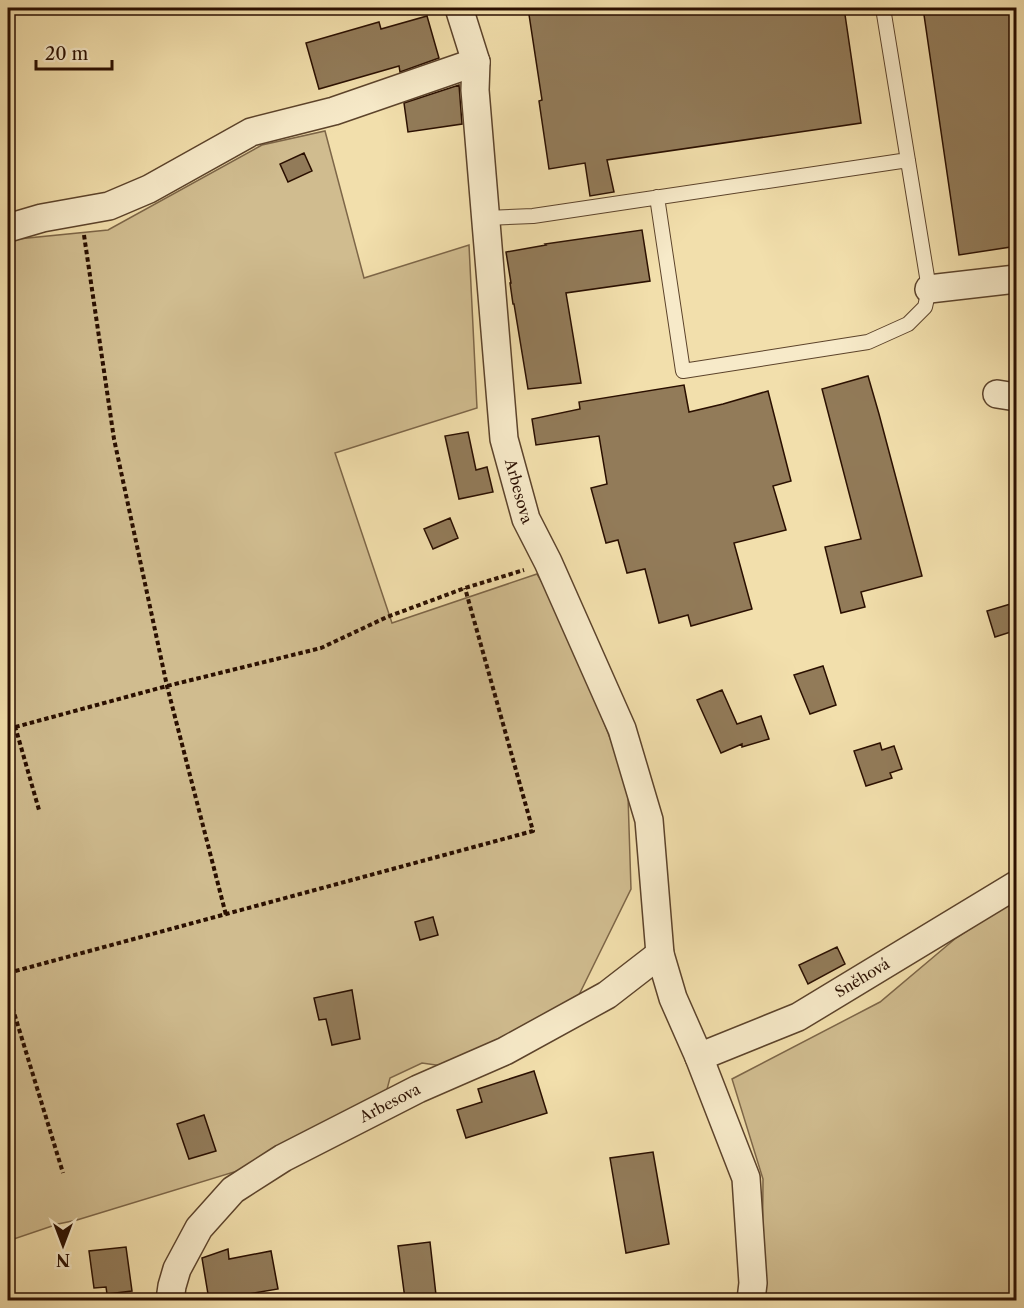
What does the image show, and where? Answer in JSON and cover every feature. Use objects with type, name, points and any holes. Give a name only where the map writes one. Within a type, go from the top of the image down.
[{"type":"street","name":"Arbesova","points":[[459,8],[476,62],[475,90],[504,438],[526,519],[548,562],[622,729],[648,820],[660,954],[673,998],[699,1057],[746,1178],[753,1283],[751,1300]]},
{"type":"street","points":[[8,228],[42,218],[109,206],[149,189],[251,132],[334,111],[476,62]]},
{"type":"street","points":[[928,289],[1017,279]]},
{"type":"street","name":"Sněhová","points":[[699,1057],[798,1017],[1017,885]]},
{"type":"street","name":"Arbesova","points":[[170,1300],[177,1269],[199,1228],[232,1190],[283,1158],[418,1089],[505,1051],[597,1001],[660,954]]},
{"type":"lane","points":[[657,197],[683,371],[868,342],[909,324],[925,307],[928,289],[883,8]]},
{"type":"lane","points":[[486,218],[534,216],[908,160]]},
{"type":"path","points":[[80,210],[114,438],[167,686],[226,915]]},
{"type":"path","points":[[8,729],[321,648],[387,617],[465,588],[548,562]]},
{"type":"path","points":[[8,973],[534,831],[465,588]]},
{"type":"path","points":[[15,726],[39,810]]},
{"type":"path","points":[[8,993],[63,1173]]},
{"type":"shaded area","points":[[325,131],[364,278],[469,245],[477,408],[335,453],[392,623],[537,574],[582,666],[615,751],[628,796],[631,889],[575,1003],[443,1066],[422,1063],[390,1078],[386,1093],[257,1165],[8,1241],[8,240],[108,230],[262,145]]},
{"type":"shaded area","points":[[1016,899],[1016,1300],[762,1300],[763,1179],[732,1079],[880,1002],[956,938]]},
{"type":"building","points":[[528,8],[844,8],[861,123],[607,160],[614,192],[590,196],[585,163],[549,169],[539,101],[542,100]]},
{"type":"building","points":[[923,8],[1017,8],[1017,246],[959,255]]},
{"type":"building","points":[[427,16],[439,58],[400,72],[399,66],[319,89],[306,43],[379,22],[381,29]]},
{"type":"building","points":[[459,85],[462,124],[408,132],[404,103]]},
{"type":"building","points":[[304,153],[312,171],[288,182],[280,164]]},
{"type":"building","points":[[642,230],[650,281],[566,293],[581,383],[528,389],[506,252]]},
{"type":"building","points":[[868,376],[922,576],[861,592],[865,607],[841,613],[825,547],[861,539],[822,389]]},
{"type":"building","points":[[684,385],[689,412],[768,391],[791,481],[773,486],[786,530],[734,543],[752,609],[691,626],[688,615],[659,623],[645,569],[627,573],[618,540],[606,543],[591,488],[607,484],[599,436],[536,445],[532,419],[580,409],[579,402]]},
{"type":"building","points":[[468,432],[476,470],[487,467],[493,492],[459,499],[445,436]]},
{"type":"building","points":[[450,518],[458,538],[433,549],[424,529]]},
{"type":"building","points":[[1017,602],[1017,630],[995,637],[987,611]]},
{"type":"building","points":[[823,666],[836,705],[810,714],[794,675]]},
{"type":"building","points":[[722,690],[737,724],[761,716],[769,739],[742,747],[742,744],[721,753],[697,700]]},
{"type":"building","points":[[880,743],[882,750],[894,746],[902,769],[890,773],[892,778],[866,786],[854,751]]},
{"type":"building","points":[[433,917],[438,935],[420,940],[415,922]]},
{"type":"building","points":[[837,947],[845,964],[808,984],[799,965]]},
{"type":"building","points":[[352,990],[360,1039],[332,1045],[326,1019],[319,1020],[314,998]]},
{"type":"building","points":[[534,1071],[547,1113],[466,1138],[457,1110],[482,1102],[478,1089]]},
{"type":"building","points":[[204,1115],[216,1151],[189,1159],[177,1124]]},
{"type":"building","points":[[653,1152],[669,1244],[626,1253],[610,1158]]},
{"type":"building","points":[[430,1242],[436,1295],[405,1299],[398,1246]]},
{"type":"building","points":[[126,1247],[132,1291],[107,1294],[106,1287],[94,1288],[89,1251]]},
{"type":"building","points":[[228,1249],[229,1259],[271,1251],[278,1289],[237,1296],[237,1300],[209,1300],[202,1258]]}]
